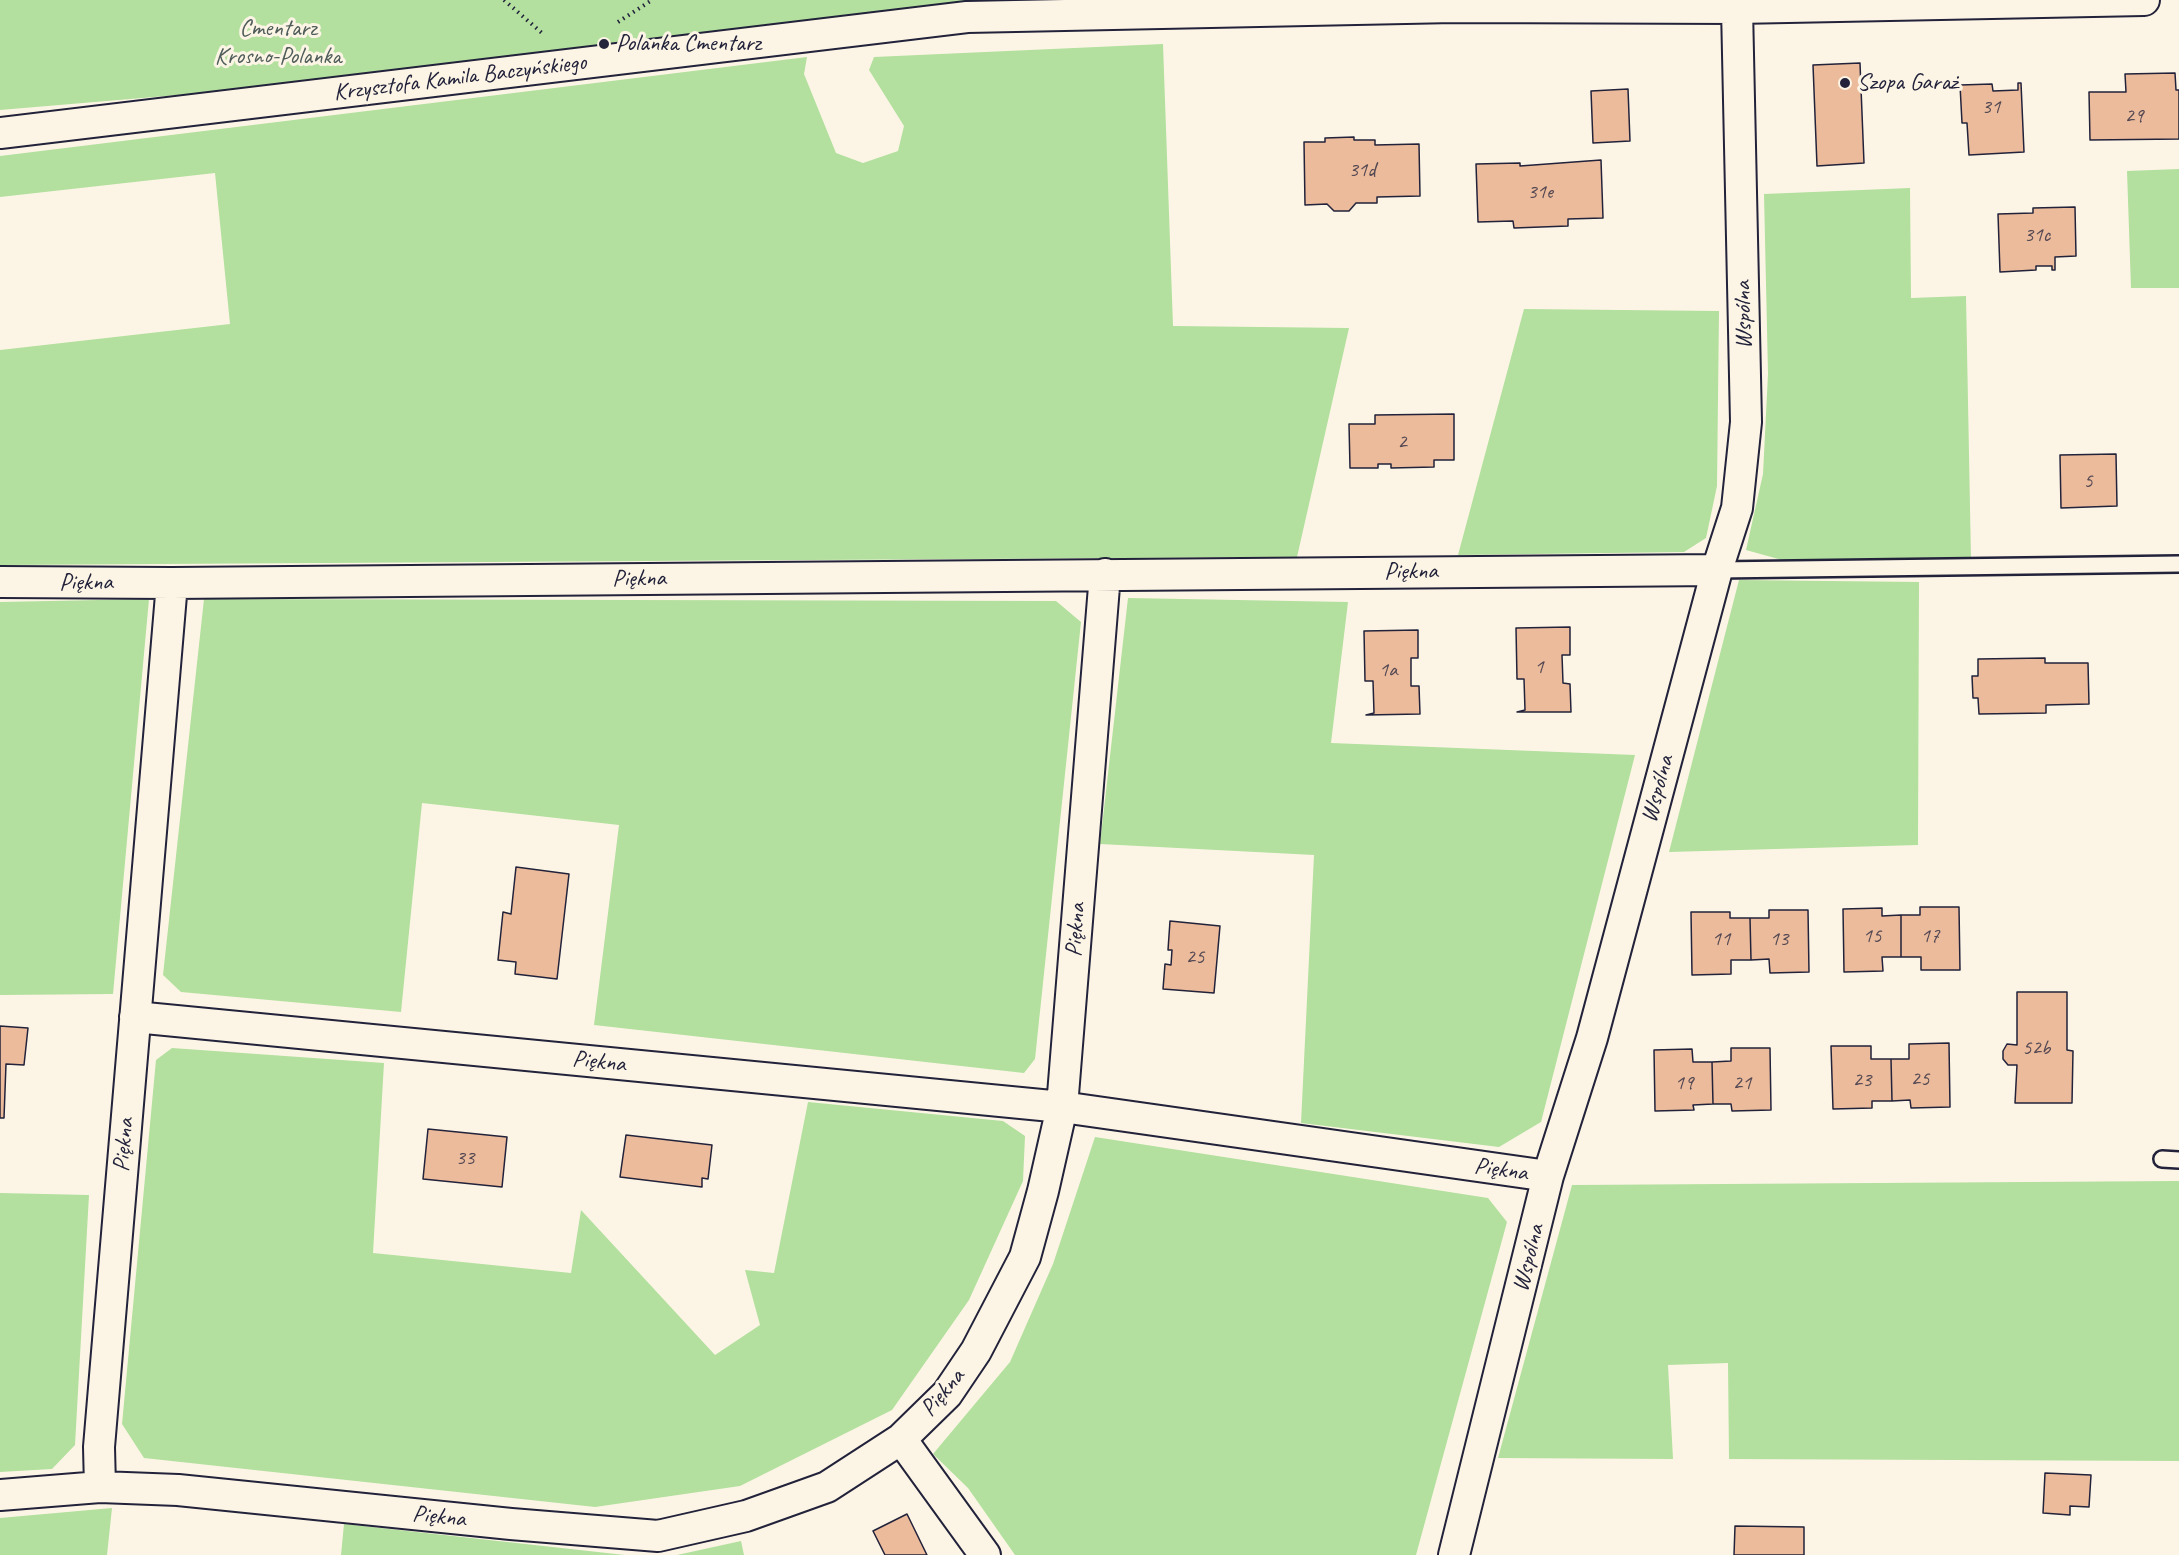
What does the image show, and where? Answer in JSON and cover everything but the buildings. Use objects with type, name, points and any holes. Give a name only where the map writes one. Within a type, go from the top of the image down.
[{"type":"street","name":"Krzysztofa Kamila Baczyńskiego","points":[[0,133],[967,17],[1536,6],[1737,8],[2144,0]]},
{"type":"street","name":"Wspólna","points":[[1454,1555],[1548,1176],[1592,1038],[1717,570],[1737,508],[1746,422],[1737,8]]},
{"type":"street","name":"Piękna","points":[[0,582],[172,583],[1717,570]]},
{"type":"street","name":"Piękna","points":[[0,1495],[100,1487],[178,1490],[511,1524],[658,1536],[746,1516],[827,1487],[902,1439],[947,1394],[976,1351],[1025,1257],[1062,1107],[1105,574]]},
{"type":"street","name":"Piękna","points":[[100,1487],[99,1447],[172,583]]},
{"type":"street","name":"Piękna","points":[[135,1017],[1062,1107],[1548,1176]]},
{"type":"street","name":"Piękna","points":[[902,1439],[985,1555]]},
{"type":"lane","points":[[1717,570],[2179,564]]},
{"type":"lane","points":[[2162,1160],[2179,1160]]},
{"type":"path","points":[[504,0],[545,37]]},
{"type":"path","points":[[611,23],[622,21],[652,0]]},
{"type":"green space","name":"Cmentarz Krosno-Polanka","points":[[0,0],[1454,0],[967,17],[249,89],[0,110]]},
{"type":"green space","points":[[1163,44],[1173,326],[1349,328],[1297,557],[0,565],[0,350],[230,324],[215,173],[0,197],[0,156],[807,57],[804,74],[836,153],[863,163],[898,151],[904,126],[869,70],[874,57]]},
{"type":"green space","points":[[2179,169],[2179,288],[2131,288],[2127,171]]},
{"type":"green space","points":[[1910,188],[1911,298],[1966,296],[1971,560],[1782,560],[1746,550],[1763,474],[1768,374],[1764,194]]},
{"type":"green space","points":[[1524,309],[1719,311],[1717,486],[1706,538],[1684,552],[1458,555]]},
{"type":"green space","points":[[1739,580],[1919,582],[1918,845],[1669,852]]},
{"type":"green space","points":[[1128,598],[1348,602],[1331,743],[1635,755],[1541,1122],[1499,1147],[1301,1123],[1314,855],[1100,844]]},
{"type":"green space","points":[[149,599],[113,994],[0,995],[0,602]]},
{"type":"green space","points":[[204,599],[1056,601],[1081,622],[1035,1059],[1024,1073],[594,1025],[619,825],[422,803],[401,1012],[181,992],[163,975]]},
{"type":"green space","points":[[172,1048],[384,1063],[373,1253],[571,1273],[581,1210],[715,1355],[760,1325],[745,1270],[774,1273],[808,1102],[1003,1121],[1025,1136],[1023,1181],[969,1300],[892,1410],[740,1486],[595,1507],[144,1458],[122,1424],[156,1060]]},
{"type":"green space","points":[[1095,1137],[1488,1198],[1507,1222],[1416,1555],[1015,1555],[968,1488],[933,1454],[1010,1362],[1053,1264]]},
{"type":"green space","points":[[2179,1181],[2179,1461],[1729,1459],[1728,1363],[1668,1365],[1673,1459],[1498,1458],[1572,1185]]},
{"type":"green space","points":[[0,1193],[89,1195],[75,1445],[52,1469],[0,1472]]},
{"type":"green space","points":[[112,1508],[107,1555],[0,1555],[0,1518]]},
{"type":"green space","points":[[344,1524],[625,1555],[341,1555]]},
{"type":"green space","points":[[741,1541],[744,1555],[677,1555]]},
{"type":"place","name":"Polanka Cmentarz","points":[[604,44]]},
{"type":"place","name":"Szopa Garaż","points":[[1845,83]]}]
